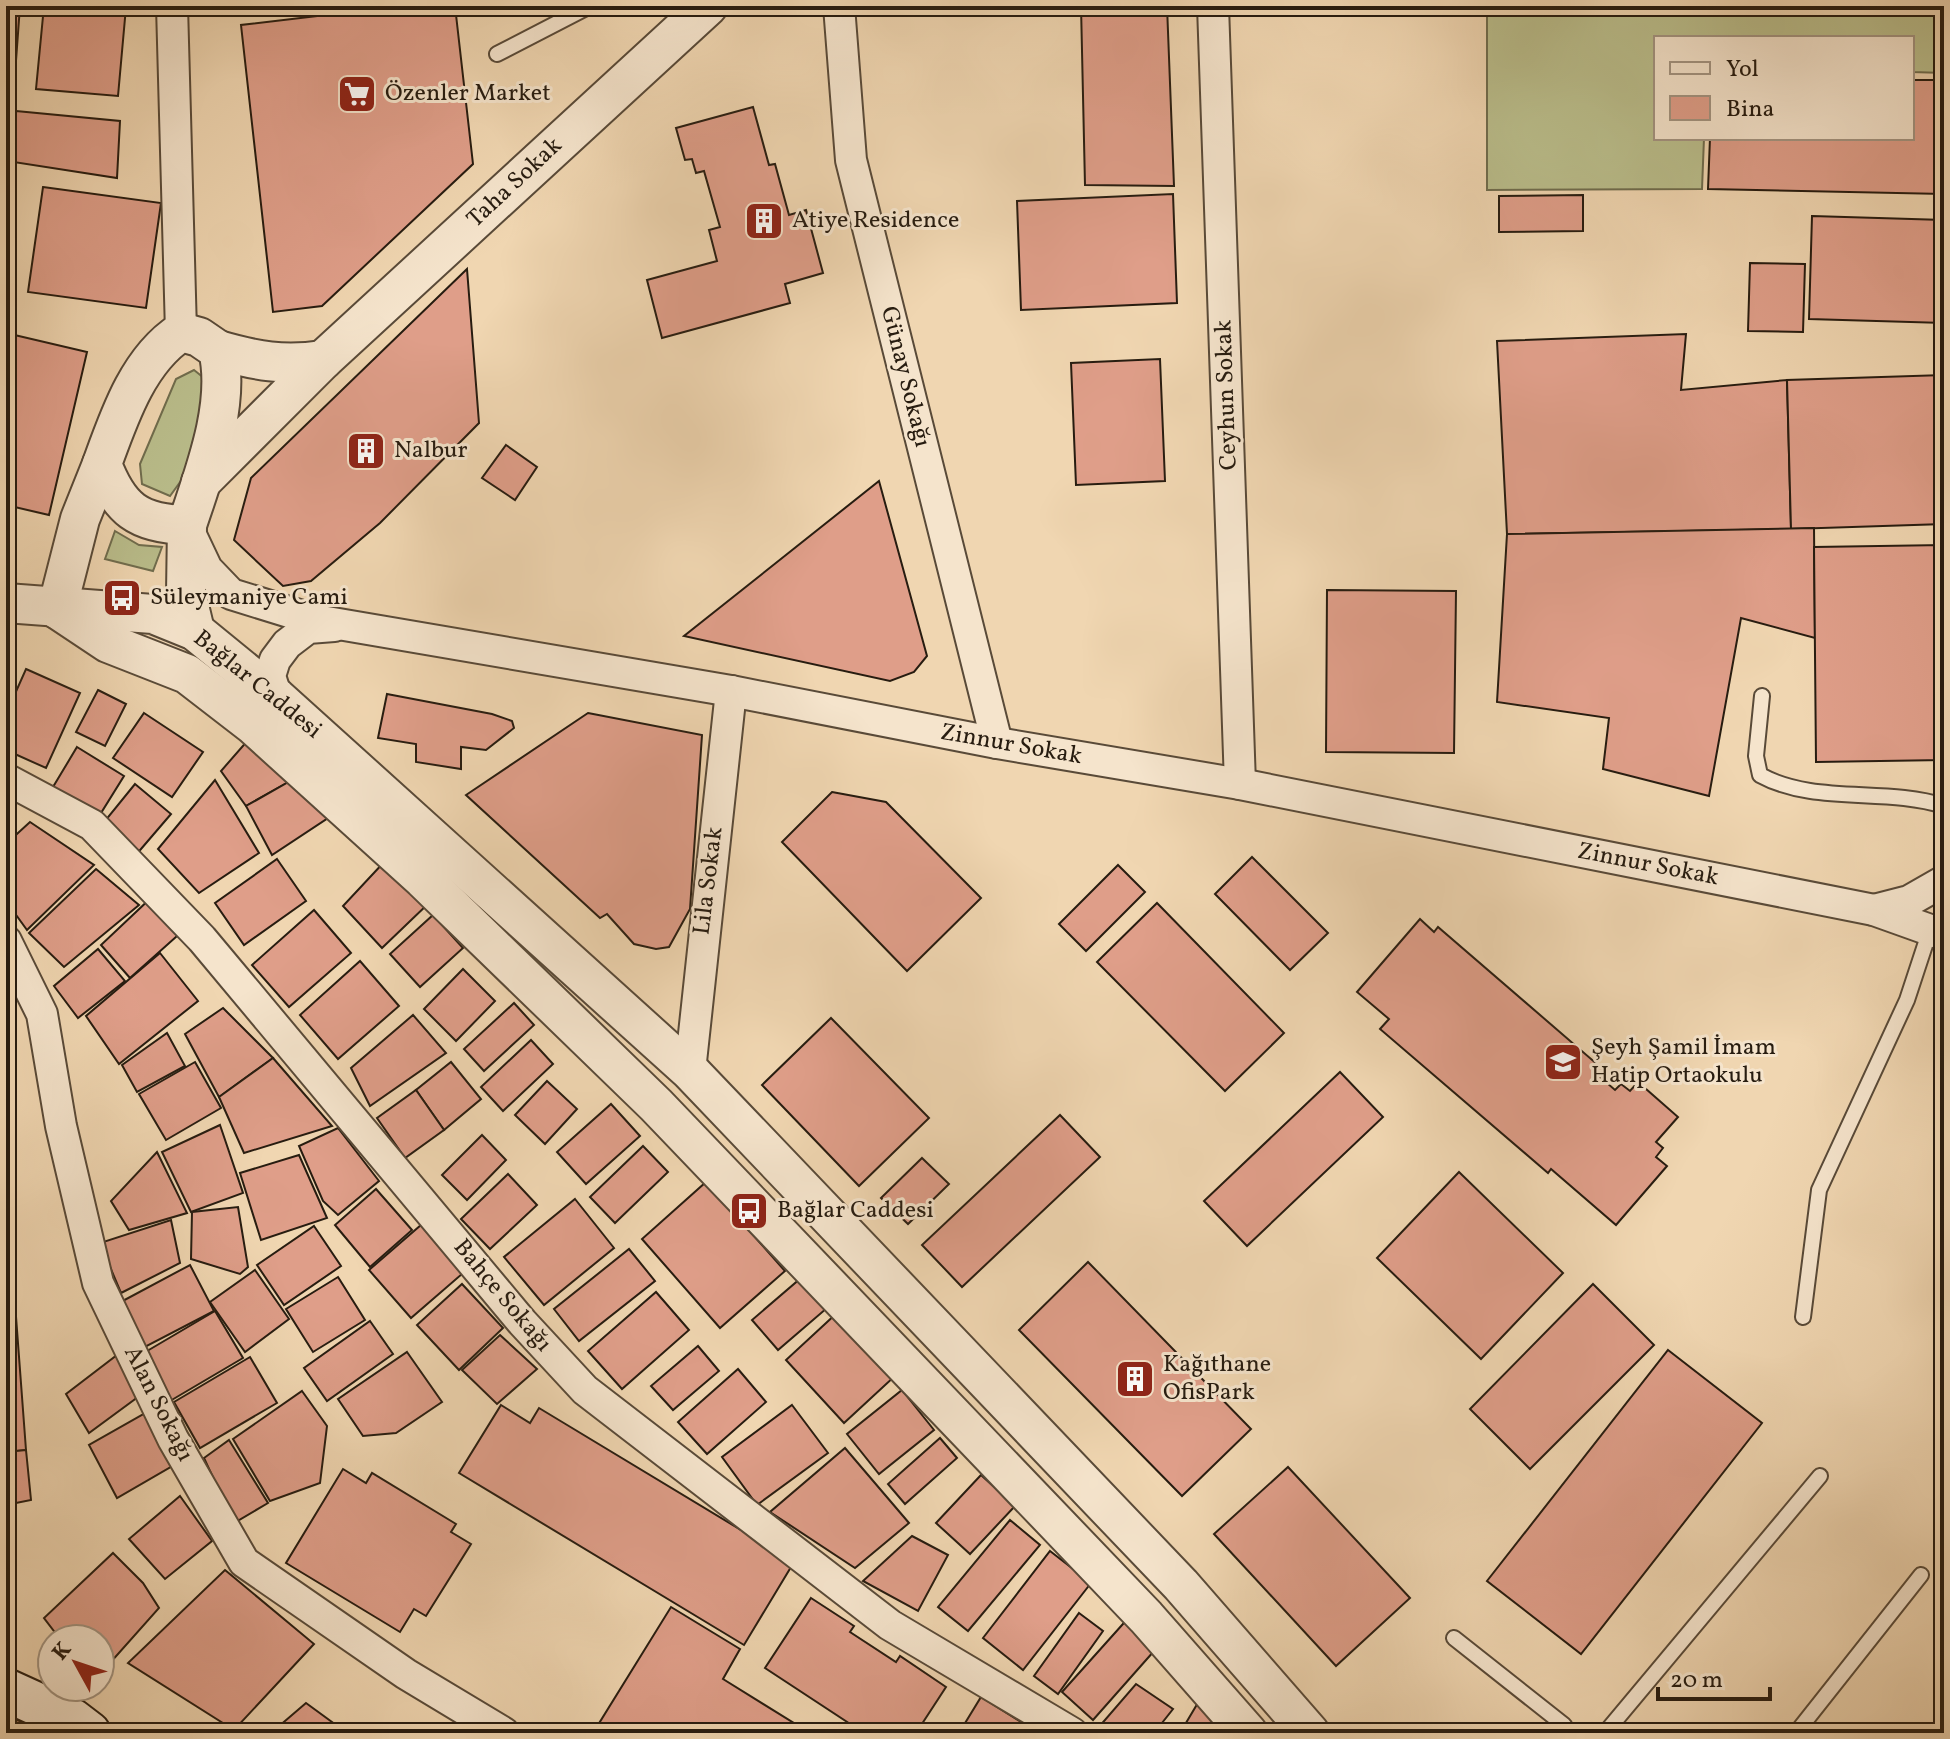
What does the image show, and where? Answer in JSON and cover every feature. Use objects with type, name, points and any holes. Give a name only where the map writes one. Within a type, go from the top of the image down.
[{"type":"main road","points":[[6,1690],[72,1720],[89,1733]]},
{"type":"street","points":[[172,6],[181,332]]},
{"type":"street","name":"Taha Sokak","points":[[201,482],[323,360],[708,6]]},
{"type":"street","name":"Günay Sokağı","points":[[839,6],[851,160],[997,743]]},
{"type":"street","name":"Ceyhun Sokak","points":[[1213,6],[1240,784]]},
{"type":"street","points":[[6,603],[57,609],[80,519],[144,369],[161,345],[181,332],[199,337],[218,350],[258,362],[292,365],[323,360]]},
{"type":"street","points":[[195,631],[186,593],[187,525],[219,408],[222,365],[218,350]]},
{"type":"street","points":[[102,464],[112,491],[125,507],[145,519],[187,525]]},
{"type":"street","name":"Zinnur Sokak","points":[[187,525],[207,569],[231,594],[315,620],[731,691],[997,743],[1240,784],[1874,910],[1937,933]]},
{"type":"street","name":"Bağlar Caddesi","points":[[57,609],[153,614],[195,631],[277,698],[690,1071],[1181,1585],[1310,1733]]},
{"type":"street","name":"Bağlar Caddesi","points":[[57,609],[108,643],[187,674],[253,725],[423,879],[656,1105],[1146,1617],[1248,1733]]},
{"type":"street","points":[[277,698],[270,676],[275,660],[287,644],[308,628],[344,625]]},
{"type":"street","name":"Lila Sokak","points":[[690,1071],[731,691]]},
{"type":"street","name":"Bahçe Sokağı","points":[[6,779],[92,825],[191,928],[355,1118],[522,1322],[585,1390],[890,1625],[1072,1733]]},
{"type":"street","points":[[1874,910],[1909,901],[1944,881]]},
{"type":"street","name":"Alan Sokağı","points":[[6,941],[42,1014],[61,1126],[98,1283],[173,1439],[244,1562],[406,1674],[504,1733]]},
{"type":"lane","points":[[497,54],[590,6]]},
{"type":"lane","points":[[1762,696],[1756,756],[1760,775],[1785,789],[1918,798],[1944,806]]},
{"type":"lane","points":[[1803,1317],[1819,1190],[1937,933]]},
{"type":"lane","points":[[1605,1733],[1820,1476]]},
{"type":"lane","points":[[1796,1733],[1921,1575]]},
{"type":"lane","points":[[1454,1638],[1564,1730]]},
{"type":"green space","points":[[1487,6],[1531,6],[1532,14],[1944,15],[1944,73],[1914,72],[1914,36],[1654,36],[1654,140],[1704,140],[1702,189],[1487,190]]},
{"type":"green space","points":[[194,370],[209,382],[183,478],[170,496],[142,484],[140,464],[176,379]]},
{"type":"green space","points":[[115,531],[139,545],[162,547],[153,571],[105,559]]},
{"type":"building","points":[[6,6],[20,6],[14,88],[6,88]]},
{"type":"building","points":[[44,6],[126,7],[118,96],[36,89]]},
{"type":"building","name":"Özenler Market","points":[[402,6],[455,6],[473,164],[322,306],[273,312],[241,25]]},
{"type":"building","points":[[1081,6],[1167,6],[1174,186],[1085,185]]},
{"type":"building","points":[[1914,80],[1944,80],[1944,194],[1708,189],[1710,140],[1914,140]]},
{"type":"building","name":"Atiye Residence","points":[[753,107],[769,165],[775,164],[789,215],[806,210],[823,273],[785,284],[790,303],[662,338],[647,280],[717,261],[709,230],[720,227],[704,171],[696,173],[692,159],[685,160],[676,128]]},
{"type":"building","points":[[16,111],[120,121],[117,178],[7,161]]},
{"type":"building","points":[[43,187],[161,203],[146,308],[28,292]]},
{"type":"building","points":[[1173,194],[1177,303],[1021,310],[1017,201]]},
{"type":"building","points":[[1583,195],[1583,231],[1499,232],[1499,196]]},
{"type":"building","points":[[1812,216],[1944,220],[1944,323],[1809,319]]},
{"type":"building","points":[[1750,263],[1805,264],[1803,332],[1748,331]]},
{"type":"building","name":"Nalbur","points":[[467,269],[479,423],[380,523],[311,581],[283,586],[234,540],[251,478]]},
{"type":"building","points":[[6,333],[87,352],[49,515],[6,505]]},
{"type":"building","points":[[1686,334],[1681,390],[1787,380],[1791,529],[1507,534],[1497,341]]},
{"type":"building","points":[[1160,359],[1165,481],[1076,485],[1071,363]]},
{"type":"building","points":[[1944,375],[1944,524],[1791,529],[1787,380]]},
{"type":"building","points":[[506,445],[537,467],[515,500],[482,478]]},
{"type":"building","points":[[879,481],[927,656],[914,672],[890,681],[684,636]]},
{"type":"building","points":[[1814,528],[1815,638],[1741,618],[1709,796],[1603,769],[1609,718],[1497,702],[1507,534]]},
{"type":"building","points":[[1944,545],[1944,760],[1816,762],[1814,547]]},
{"type":"building","points":[[1327,590],[1456,591],[1454,753],[1326,752]]},
{"type":"building","points":[[26,669],[80,693],[46,768],[6,750],[6,714]]},
{"type":"building","points":[[98,690],[126,704],[105,746],[76,732]]},
{"type":"building","points":[[387,694],[492,714],[512,721],[514,728],[486,750],[461,747],[461,769],[416,762],[416,744],[378,738]]},
{"type":"building","points":[[144,713],[203,752],[172,797],[113,758]]},
{"type":"building","points":[[588,713],[702,735],[690,909],[669,947],[656,949],[634,944],[607,914],[600,918],[466,795]]},
{"type":"building","points":[[249,739],[292,780],[246,806],[221,771]]},
{"type":"building","points":[[77,747],[124,776],[96,821],[50,792]]},
{"type":"building","points":[[215,780],[259,853],[199,893],[158,849]]},
{"type":"building","points":[[292,780],[331,816],[272,855],[246,806]]},
{"type":"building","points":[[135,784],[171,814],[135,856],[100,827]]},
{"type":"building","points":[[832,792],[886,802],[981,898],[907,971],[782,842]]},
{"type":"building","points":[[30,822],[94,865],[27,930],[6,901],[6,844]]},
{"type":"building","points":[[1252,857],[1328,933],[1290,970],[1215,894]]},
{"type":"building","points":[[277,859],[306,901],[244,945],[215,903]]},
{"type":"building","points":[[386,860],[431,901],[382,948],[343,906]]},
{"type":"building","points":[[1118,865],[1145,892],[1086,951],[1059,924]]},
{"type":"building","points":[[96,869],[139,905],[64,967],[29,933]]},
{"type":"building","points":[[154,895],[186,928],[130,978],[101,945]]},
{"type":"building","points":[[1157,903],[1284,1033],[1225,1091],[1097,962]]},
{"type":"building","points":[[314,910],[351,953],[289,1007],[252,965]]},
{"type":"building","points":[[433,915],[463,948],[420,987],[390,954]]},
{"type":"building","points":[[1420,919],[1434,932],[1438,927],[1605,1071],[1600,1077],[1615,1090],[1621,1084],[1630,1091],[1638,1082],[1678,1117],[1656,1142],[1663,1148],[1656,1157],[1667,1166],[1616,1225],[1551,1169],[1548,1173],[1380,1029],[1389,1019],[1357,992]]},
{"type":"building","points":[[98,949],[125,981],[78,1018],[54,986]]},
{"type":"building","points":[[160,953],[198,1001],[119,1064],[86,1016]]},
{"type":"building","points":[[360,961],[399,1006],[338,1059],[300,1015]]},
{"type":"building","points":[[463,969],[495,1001],[456,1041],[424,1009]]},
{"type":"building","points":[[514,1003],[534,1025],[484,1071],[464,1049]]},
{"type":"building","points":[[223,1008],[273,1058],[219,1097],[185,1034]]},
{"type":"building","points":[[413,1015],[446,1053],[370,1106],[351,1068]]},
{"type":"building","points":[[831,1018],[929,1118],[859,1186],[762,1085]]},
{"type":"building","points":[[167,1033],[185,1066],[137,1092],[122,1065]]},
{"type":"building","points":[[531,1040],[553,1064],[503,1111],[481,1087]]},
{"type":"building","points":[[273,1058],[332,1126],[244,1153],[219,1097]]},
{"type":"building","points":[[195,1062],[221,1108],[166,1140],[139,1094]]},
{"type":"building","points":[[451,1062],[481,1099],[444,1130],[416,1090]]},
{"type":"building","points":[[1340,1072],[1383,1117],[1247,1246],[1204,1201]]},
{"type":"building","points":[[547,1081],[577,1109],[545,1144],[515,1115]]},
{"type":"building","points":[[416,1090],[444,1130],[405,1158],[377,1118]]},
{"type":"building","points":[[611,1104],[640,1136],[586,1184],[557,1152]]},
{"type":"building","points":[[1060,1115],[1100,1157],[962,1287],[922,1245]]},
{"type":"building","points":[[220,1125],[243,1193],[191,1212],[162,1152]]},
{"type":"building","points":[[338,1128],[379,1181],[338,1215],[323,1201],[299,1146]]},
{"type":"building","points":[[482,1135],[506,1160],[467,1200],[442,1175]]},
{"type":"building","points":[[643,1146],[668,1172],[615,1223],[590,1197]]},
{"type":"building","points":[[157,1152],[187,1213],[129,1230],[111,1201]]},
{"type":"building","points":[[299,1155],[327,1218],[261,1240],[240,1173]]},
{"type":"building","points":[[922,1158],[949,1184],[908,1224],[881,1198]]},
{"type":"building","points":[[1459,1172],[1563,1273],[1481,1359],[1377,1258]]},
{"type":"building","points":[[508,1174],[537,1205],[490,1249],[461,1219]]},
{"type":"building","points":[[706,1182],[785,1271],[720,1328],[642,1239]]},
{"type":"building","points":[[376,1189],[412,1230],[370,1267],[335,1225]]},
{"type":"building","points":[[575,1199],[614,1248],[544,1305],[504,1257]]},
{"type":"building","points":[[238,1207],[248,1267],[240,1274],[191,1259],[192,1212]]},
{"type":"building","points":[[171,1220],[180,1263],[121,1293],[100,1243]]},
{"type":"building","points":[[421,1225],[462,1274],[411,1318],[369,1270]]},
{"type":"building","points":[[314,1226],[341,1266],[284,1305],[257,1265]]},
{"type":"building","points":[[629,1249],[655,1281],[579,1341],[554,1309]]},
{"type":"building","name":"Kağıthane OfisPark","points":[[1088,1262],[1251,1429],[1182,1496],[1019,1330]]},
{"type":"building","points":[[190,1265],[214,1311],[141,1349],[117,1304]]},
{"type":"building","points":[[255,1270],[289,1319],[245,1352],[210,1302]]},
{"type":"building","points":[[338,1277],[365,1320],[313,1352],[286,1309]]},
{"type":"building","points":[[801,1278],[827,1308],[778,1350],[752,1320]]},
{"type":"building","points":[[6,1284],[14,1290],[26,1450],[6,1452]]},
{"type":"building","points":[[462,1284],[503,1328],[459,1370],[417,1325]]},
{"type":"building","points":[[1593,1284],[1654,1345],[1530,1469],[1470,1409]]},
{"type":"building","points":[[656,1292],[689,1330],[622,1389],[588,1351]]},
{"type":"building","points":[[215,1311],[243,1358],[170,1401],[142,1354]]},
{"type":"building","points":[[838,1312],[896,1375],[844,1423],[786,1360]]},
{"type":"building","points":[[370,1321],[393,1354],[327,1401],[304,1368]]},
{"type":"building","points":[[500,1335],[537,1369],[497,1404],[462,1370]]},
{"type":"building","points":[[698,1346],[719,1371],[673,1410],[651,1386]]},
{"type":"building","points":[[1668,1350],[1762,1423],[1581,1654],[1487,1581]]},
{"type":"building","points":[[407,1352],[442,1402],[396,1433],[363,1436],[338,1399]]},
{"type":"building","points":[[117,1355],[142,1394],[89,1433],[66,1394]]},
{"type":"building","points":[[250,1357],[277,1403],[200,1448],[174,1402]]},
{"type":"building","points":[[738,1369],[766,1402],[707,1454],[678,1422]]},
{"type":"building","points":[[902,1390],[934,1430],[879,1474],[847,1434]]},
{"type":"building","points":[[302,1391],[327,1426],[320,1483],[270,1501],[233,1439]]},
{"type":"building","points":[[501,1405],[530,1423],[539,1408],[794,1562],[744,1645],[459,1473]]},
{"type":"building","points":[[792,1405],[828,1453],[757,1505],[722,1457]]},
{"type":"building","points":[[149,1411],[174,1465],[117,1498],[89,1445]]},
{"type":"building","points":[[940,1438],[957,1458],[905,1504],[888,1484]]},
{"type":"building","points":[[229,1440],[268,1503],[234,1523],[204,1458]]},
{"type":"building","points":[[845,1448],[909,1523],[855,1568],[770,1512]]},
{"type":"building","points":[[26,1450],[31,1500],[6,1505],[6,1452]]},
{"type":"building","points":[[1288,1467],[1410,1598],[1336,1666],[1214,1534]]},
{"type":"building","points":[[343,1469],[366,1483],[372,1473],[456,1524],[451,1532],[471,1544],[426,1616],[414,1609],[400,1632],[286,1563]]},
{"type":"building","points":[[981,1475],[1015,1506],[970,1554],[936,1523]]},
{"type":"building","points":[[180,1496],[212,1541],[165,1579],[129,1539]]},
{"type":"building","points":[[1010,1520],[1040,1545],[968,1631],[938,1607]]},
{"type":"building","points":[[912,1536],[948,1555],[918,1611],[863,1581]]},
{"type":"building","points":[[1050,1551],[1091,1583],[1023,1670],[983,1638]]},
{"type":"building","points":[[113,1553],[143,1583],[159,1608],[116,1656],[116,1623],[48,1623],[44,1618]]},
{"type":"building","points":[[225,1570],[314,1644],[234,1730],[128,1663]]},
{"type":"building","points":[[811,1598],[854,1626],[850,1632],[896,1662],[900,1656],[946,1687],[916,1733],[864,1733],[765,1668]]},
{"type":"building","points":[[671,1607],[740,1649],[723,1679],[810,1733],[612,1733],[598,1725]]},
{"type":"building","points":[[1079,1613],[1103,1631],[1058,1694],[1034,1676]]},
{"type":"building","points":[[1131,1615],[1162,1642],[1093,1720],[1062,1692]]},
{"type":"building","points":[[1136,1684],[1173,1709],[1154,1733],[1106,1733],[1098,1728]]},
{"type":"building","points":[[1202,1696],[1234,1733],[1180,1733]]},
{"type":"building","points":[[981,1697],[1039,1733],[959,1733]]},
{"type":"building","points":[[306,1703],[347,1733],[271,1733]]},
{"type":"building","points":[[6,1717],[51,1730],[51,1733],[6,1733]]},
{"type":"place","name":"Özenler Market","points":[[357,94]]},
{"type":"place","name":"Atiye Residence","points":[[764,221]]},
{"type":"place","name":"Nalbur","points":[[366,451]]},
{"type":"place","name":"Süleymaniye Cami","points":[[122,598]]},
{"type":"place","name":"Şeyh Şamil İmam Hatip Ortaokulu","points":[[1563,1062]]},
{"type":"place","name":"Bağlar Caddesi","points":[[749,1211]]},
{"type":"place","name":"Kağıthane OfisPark","points":[[1135,1379]]}]
